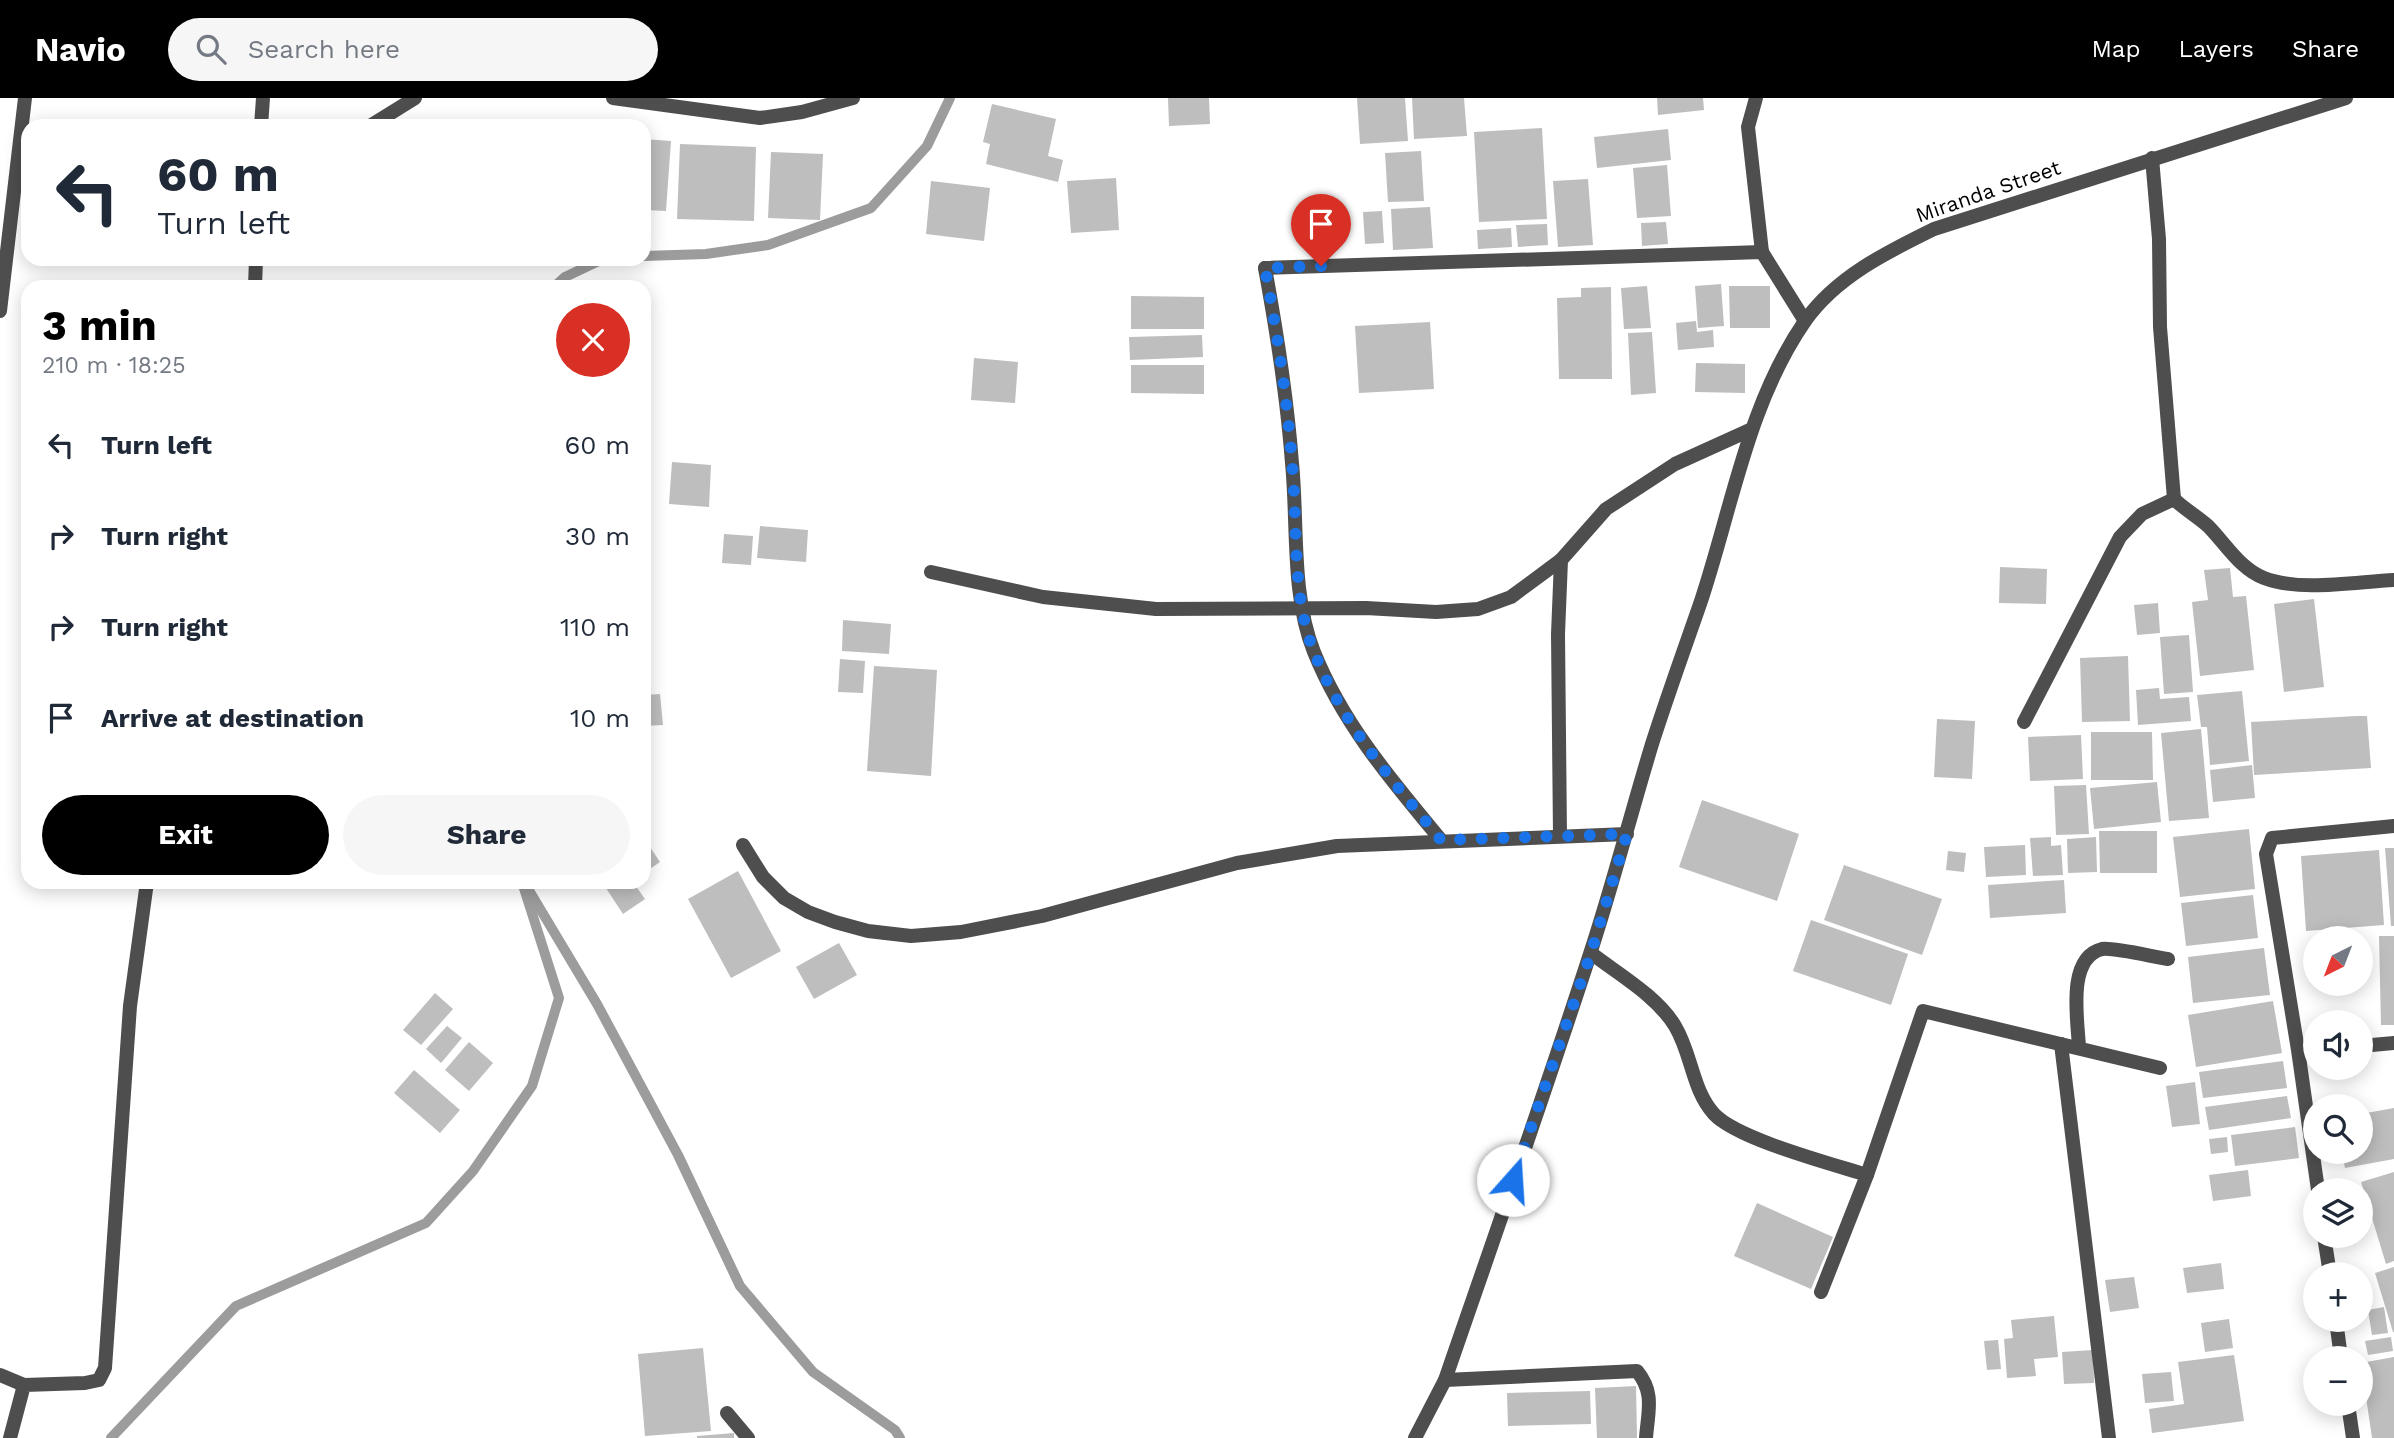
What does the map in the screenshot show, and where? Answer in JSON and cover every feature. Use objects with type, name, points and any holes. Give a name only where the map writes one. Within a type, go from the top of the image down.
[{"type":"street","points":[[23,119],[25,98]]},
{"type":"street","points":[[262,119],[263,98]]},
{"type":"street","points":[[381,119],[415,98]]},
{"type":"street","points":[[613,98],[760,117],[802,112],[853,98]]},
{"type":"street","points":[[1756,98],[1748,127],[1762,252],[1805,321]]},
{"type":"street","name":"Miranda Street","points":[[1415,1438],[1445,1380],[1591,953],[1652,744],[1710,573],[1751,430],[1782,360],[1805,321],[1825,296],[1856,273],[1892,250],[1934,229],[2346,98]]},
{"type":"street","points":[[0,311],[21,132]]},
{"type":"street","points":[[2152,158],[2159,239],[2160,327],[2174,499],[2206,525],[2240,562],[2262,577],[2295,585],[2394,580]]},
{"type":"street","points":[[1441,840],[1367,749],[1334,699],[1312,650],[1301,608],[1292,463],[1281,356],[1265,268],[1762,252]]},
{"type":"street","points":[[932,572],[1043,597],[1144,608],[1301,608],[1436,612],[1478,609],[1511,597],[1560,560],[1606,509],[1675,464],[1751,430]]},
{"type":"street","points":[[2024,722],[2120,537],[2142,514],[2174,499]]},
{"type":"street","points":[[1560,560],[1560,836]]},
{"type":"street","points":[[2316,1178],[2266,854],[2272,838],[2394,826]]},
{"type":"street","points":[[743,845],[763,877],[784,898],[808,912],[868,931],[911,936],[961,932],[1042,916],[1250,860],[1337,846],[1627,834]]},
{"type":"street","points":[[0,1375],[24,1385],[85,1383],[99,1380],[105,1368],[130,1006],[147,889]]},
{"type":"street","points":[[2078,1048],[2077,982],[2079,969],[2088,956],[2103,949],[2168,959]]},
{"type":"street","points":[[1591,953],[1651,999],[1675,1025],[1688,1054],[1699,1091],[1714,1115],[1739,1130],[1867,1175]]},
{"type":"street","points":[[1821,1292],[1867,1175],[1923,1011],[2160,1068]]},
{"type":"street","points":[[2373,1045],[2394,1043]]},
{"type":"street","points":[[2062,1044],[2109,1438]]},
{"type":"street","points":[[2298,1051],[2303,1050]]},
{"type":"street","points":[[1445,1380],[1637,1371],[1649,1390],[1646,1438]]},
{"type":"street","points":[[10,1438],[24,1385]]},
{"type":"street","points":[[727,1413],[748,1438]]},
{"type":"street","points":[[2350,1416],[2353,1438]]},
{"type":"building","points":[[1168,98],[1209,98],[1210,124],[1169,126]]},
{"type":"building","points":[[1357,98],[1405,98],[1408,141],[1360,144]]},
{"type":"building","points":[[1412,98],[1464,98],[1467,136],[1414,139]]},
{"type":"building","points":[[1657,98],[1703,98],[1704,110],[1658,115]]},
{"type":"building","points":[[992,104],[1056,119],[1048,156],[1063,160],[1058,182],[986,164],[990,144],[983,142]]},
{"type":"building","points":[[1542,128],[1547,219],[1479,222],[1474,132]]},
{"type":"building","points":[[1668,129],[1671,160],[1597,168],[1594,137]]},
{"type":"building","points":[[651,140],[671,141],[666,211],[651,210]]},
{"type":"building","points":[[680,144],[756,147],[754,221],[677,219]]},
{"type":"building","points":[[1421,151],[1424,201],[1388,202],[1385,153]]},
{"type":"building","points":[[771,152],[823,154],[820,220],[768,218]]},
{"type":"building","points":[[1667,165],[1671,216],[1637,218],[1633,168]]},
{"type":"building","points":[[1116,178],[1119,230],[1071,233],[1067,181]]},
{"type":"building","points":[[1588,179],[1593,245],[1558,247],[1553,181]]},
{"type":"building","points":[[931,181],[990,188],[984,241],[926,234]]},
{"type":"building","points":[[1430,207],[1433,248],[1393,250],[1391,209]]},
{"type":"building","points":[[1382,211],[1384,243],[1365,244],[1363,212]]},
{"type":"building","points":[[1666,222],[1668,244],[1642,246],[1641,223]]},
{"type":"building","points":[[1547,224],[1548,245],[1518,247],[1516,225]]},
{"type":"building","points":[[1511,228],[1512,247],[1478,249],[1477,230]]},
{"type":"building","points":[[1721,284],[1724,326],[1698,328],[1695,286]]},
{"type":"building","points":[[1647,286],[1651,328],[1624,329],[1621,288]]},
{"type":"building","points":[[1729,286],[1770,286],[1770,328],[1730,328]]},
{"type":"building","points":[[1611,287],[1612,379],[1559,379],[1557,298],[1581,297],[1581,288]]},
{"type":"building","points":[[1131,296],[1204,297],[1204,329],[1131,329]]},
{"type":"building","points":[[1696,321],[1697,332],[1713,330],[1714,347],[1678,350],[1676,323]]},
{"type":"building","points":[[1430,322],[1434,389],[1359,393],[1355,326]]},
{"type":"building","points":[[1652,332],[1656,393],[1631,395],[1628,333]]},
{"type":"building","points":[[1202,335],[1203,357],[1130,360],[1129,337]]},
{"type":"building","points":[[974,358],[1018,362],[1015,403],[971,400]]},
{"type":"building","points":[[1696,363],[1745,364],[1745,393],[1695,392]]},
{"type":"building","points":[[1131,365],[1204,365],[1204,394],[1131,393]]},
{"type":"building","points":[[672,462],[711,465],[709,507],[669,504]]},
{"type":"building","points":[[760,526],[808,530],[806,562],[757,558]]},
{"type":"building","points":[[724,534],[753,536],[751,565],[722,563]]},
{"type":"building","points":[[2000,567],[2047,569],[2046,604],[1999,603]]},
{"type":"building","points":[[2230,568],[2233,597],[2246,596],[2254,670],[2200,676],[2192,602],[2208,600],[2204,570]]},
{"type":"building","points":[[2314,599],[2324,687],[2284,692],[2274,604]]},
{"type":"building","points":[[2158,603],[2160,633],[2137,635],[2134,605]]},
{"type":"building","points":[[843,620],[891,624],[889,654],[842,651]]},
{"type":"building","points":[[2189,635],[2193,692],[2164,694],[2160,637]]},
{"type":"building","points":[[2128,656],[2130,721],[2082,722],[2080,658]]},
{"type":"building","points":[[840,659],[865,661],[863,693],[838,692]]},
{"type":"building","points":[[874,666],[937,670],[931,776],[867,771]]},
{"type":"building","points":[[2159,688],[2160,699],[2189,697],[2191,721],[2138,725],[2136,690]]},
{"type":"building","points":[[2242,691],[2249,761],[2210,765],[2207,727],[2201,727],[2197,695]]},
{"type":"building","points":[[660,694],[663,725],[651,726],[651,695]]},
{"type":"building","points":[[2367,716],[2371,768],[2254,775],[2251,722]]},
{"type":"building","points":[[1937,719],[1975,721],[1972,779],[1934,777]]},
{"type":"building","points":[[2201,729],[2209,818],[2169,821],[2161,733]]},
{"type":"building","points":[[2091,732],[2152,732],[2153,780],[2091,780]]},
{"type":"building","points":[[2081,735],[2083,779],[2030,781],[2028,737]]},
{"type":"building","points":[[2252,765],[2255,798],[2213,802],[2210,770]]},
{"type":"building","points":[[2157,782],[2161,822],[2094,829],[2090,788]]},
{"type":"building","points":[[2086,785],[2089,834],[2056,835],[2054,786]]},
{"type":"building","points":[[1702,800],[1799,834],[1777,901],[1679,867]]},
{"type":"building","points":[[2249,829],[2255,889],[2180,897],[2173,837]]},
{"type":"building","points":[[2099,831],[2157,831],[2157,873],[2100,873]]},
{"type":"building","points":[[2051,837],[2051,846],[2061,845],[2063,875],[2033,876],[2030,838]]},
{"type":"building","points":[[2096,837],[2097,872],[2068,873],[2067,839]]},
{"type":"building","points":[[2025,845],[2026,875],[1986,877],[1984,847]]},
{"type":"building","points":[[651,848],[660,862],[651,868]]},
{"type":"building","points":[[2385,848],[2394,848],[2394,926],[2391,926]]},
{"type":"building","points":[[2379,850],[2384,925],[2306,926],[2301,856]]},
{"type":"building","points":[[1948,851],[1966,853],[1964,872],[1946,870]]},
{"type":"building","points":[[1844,865],[1942,899],[1922,955],[1824,920]]},
{"type":"building","points":[[738,871],[781,951],[731,978],[688,899]]},
{"type":"building","points":[[2064,880],[2066,913],[1990,918],[1988,885]]},
{"type":"building","points":[[607,889],[638,889],[645,899],[623,914]]},
{"type":"building","points":[[2253,895],[2258,938],[2186,946],[2181,903]]},
{"type":"building","points":[[1811,920],[1908,954],[1891,1005],[1793,971]]},
{"type":"building","points":[[2379,936],[2394,936],[2394,1025],[2381,1025]]},
{"type":"building","points":[[839,943],[857,975],[814,999],[796,967]]},
{"type":"building","points":[[2264,948],[2270,995],[2193,1003],[2188,957]]},
{"type":"building","points":[[435,993],[453,1009],[421,1045],[403,1030]]},
{"type":"building","points":[[2273,1001],[2282,1053],[2196,1067],[2188,1015]]},
{"type":"building","points":[[447,1026],[462,1038],[441,1063],[426,1049]]},
{"type":"building","points":[[469,1042],[493,1063],[469,1091],[445,1070]]},
{"type":"building","points":[[2283,1061],[2287,1088],[2203,1098],[2199,1072]]},
{"type":"building","points":[[414,1070],[460,1110],[440,1133],[394,1093]]},
{"type":"building","points":[[2195,1082],[2200,1124],[2172,1127],[2166,1086]]},
{"type":"building","points":[[2287,1096],[2291,1118],[2209,1130],[2205,1107]]},
{"type":"building","points":[[2394,1108],[2394,1159],[2373,1163],[2373,1112]]},
{"type":"building","points":[[2295,1127],[2299,1158],[2235,1166],[2231,1135]]},
{"type":"building","points":[[2227,1137],[2228,1152],[2211,1154],[2209,1139]]},
{"type":"building","points":[[2344,1164],[2367,1164],[2345,1168]]},
{"type":"building","points":[[2248,1170],[2251,1196],[2213,1201],[2209,1175]]},
{"type":"building","points":[[2394,1172],[2394,1261],[2386,1264],[2373,1221],[2373,1178]]},
{"type":"building","points":[[1757,1203],[1833,1237],[1811,1289],[1734,1256]]},
{"type":"building","points":[[2221,1263],[2224,1289],[2187,1293],[2183,1268]]},
{"type":"building","points":[[2394,1267],[2394,1332],[2393,1332],[2375,1273]]},
{"type":"building","points":[[2134,1277],[2139,1308],[2110,1312],[2105,1280]]},
{"type":"building","points":[[2384,1307],[2388,1333],[2372,1335],[2373,1309]]},
{"type":"building","points":[[2054,1316],[2058,1357],[2034,1359],[2036,1376],[2007,1378],[2004,1339],[2013,1338],[2011,1320]]},
{"type":"building","points":[[2229,1319],[2233,1348],[2205,1352],[2201,1323]]},
{"type":"building","points":[[2391,1337],[2393,1351],[2373,1354],[2373,1346],[2366,1346],[2365,1341]]},
{"type":"building","points":[[1998,1340],[2001,1369],[1987,1370],[1984,1341]]},
{"type":"building","points":[[703,1348],[711,1431],[645,1436],[638,1354]]},
{"type":"building","points":[[2093,1350],[2094,1383],[2064,1384],[2062,1352]]},
{"type":"building","points":[[2234,1355],[2244,1421],[2152,1433],[2149,1409],[2184,1404],[2178,1362]]},
{"type":"building","points":[[2394,1357],[2394,1438],[2372,1438],[2369,1416],[2373,1416],[2373,1361]]},
{"type":"building","points":[[2171,1372],[2174,1401],[2145,1403],[2142,1374]]},
{"type":"building","points":[[1636,1386],[1637,1438],[1597,1438],[1595,1388]]},
{"type":"building","points":[[1590,1391],[1591,1424],[1508,1426],[1507,1393]]},
{"type":"building","points":[[734,1433],[734,1438],[697,1438],[697,1436]]},
{"type":"waterway","points":[[651,256],[706,254],[768,245],[871,208],[927,146],[950,98]]},
{"type":"waterway","points":[[562,280],[588,266]]},
{"type":"waterway","points":[[111,1438],[236,1306],[426,1223],[473,1171],[532,1086],[559,998],[524,889]]},
{"type":"waterway","points":[[530,892],[597,1004],[678,1155],[740,1286],[813,1372],[895,1430],[900,1438]]},
{"type":"route","points":[[1321,266],[1265,268],[1281,356],[1287,410],[1301,608],[1312,650],[1334,699],[1367,749],[1441,840],[1627,834],[1591,953],[1513,1180]]}]
